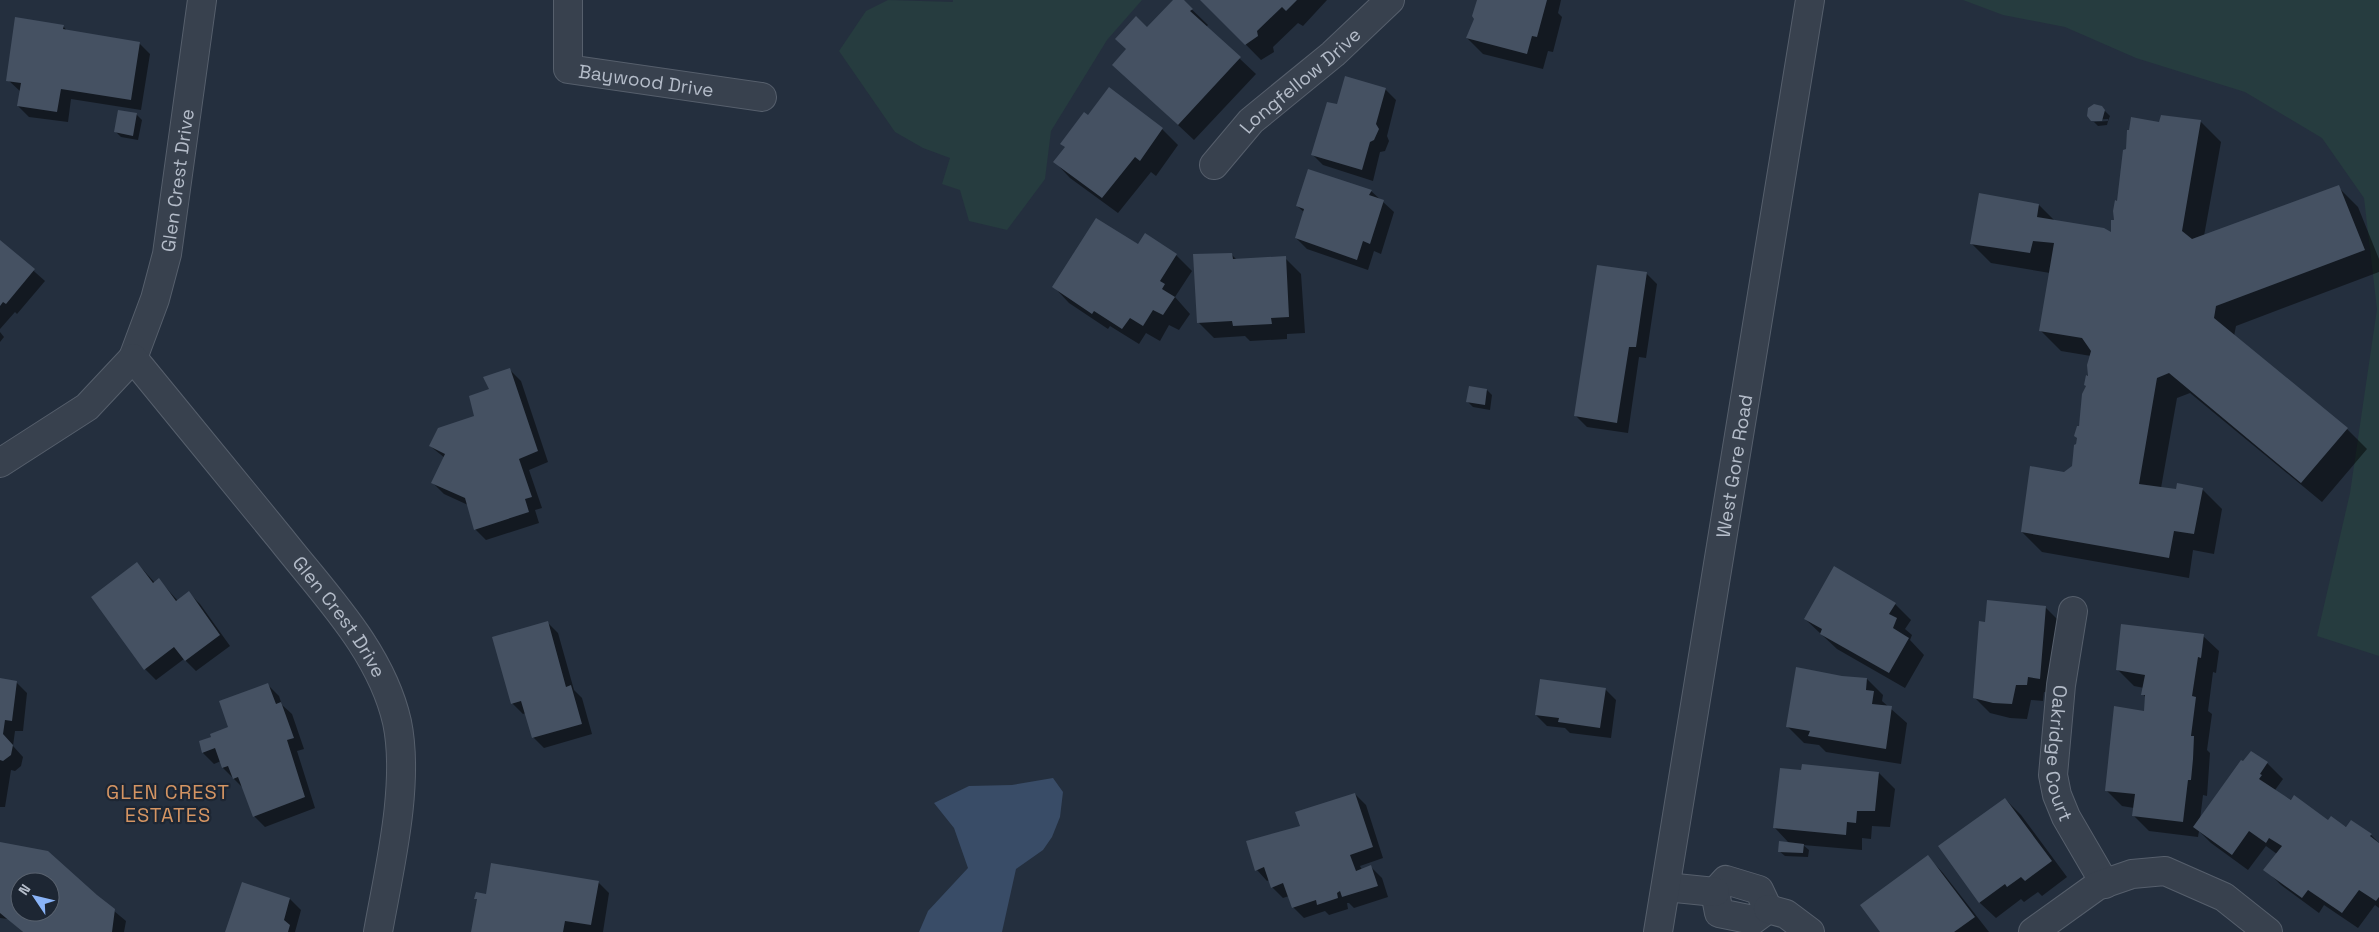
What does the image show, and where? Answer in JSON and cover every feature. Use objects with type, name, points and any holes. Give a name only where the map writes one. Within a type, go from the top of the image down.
[{"type":"street","name":"Glen Crest Drive","points":[[0,464],[87,407],[133,358],[155,299],[167,254],[202,0]]},
{"type":"street","name":"Baywood Drive","points":[[568,0],[568,69],[762,97]]},
{"type":"street","name":"Longfellow Drive","points":[[1214,165],[1251,121],[1333,54],[1390,0]]},
{"type":"street","name":"West Gore Road","points":[[1658,932],[1810,0]]},
{"type":"street","name":"Glen Crest Drive","points":[[133,358],[330,601],[358,638],[382,678],[397,723],[401,765],[392,854],[378,932]]},
{"type":"street","name":"Oakridge Court","points":[[2074,611],[2061,686],[2053,775],[2057,796],[2066,818],[2105,884]]},
{"type":"street","points":[[2033,932],[2097,886],[2132,874],[2165,871],[2224,897],[2268,932]]},
{"type":"street","points":[[1666,887],[1715,892],[1719,913],[1753,920],[1768,909],[1786,914],[1810,932]]},
{"type":"green space","points":[[888,0],[953,2],[953,0],[1142,0],[1107,40],[1051,131],[1045,179],[1007,230],[969,221],[960,190],[942,184],[950,158],[923,148],[895,132],[839,51],[866,11]]},
{"type":"green space","points":[[1963,0],[2379,0],[2379,656],[2317,636],[2350,493],[2377,309],[2364,198],[2322,138],[2245,92],[2136,58],[2065,27],[2003,15]]},
{"type":"water","points":[[1053,778],[1063,792],[1060,817],[1052,837],[1043,850],[1016,869],[1002,932],[919,932],[928,911],[968,868],[954,828],[934,803],[969,786],[1012,785]]},
{"type":"building","points":[[1173,0],[1184,0],[1193,9],[1190,11],[1241,57],[1178,125],[1112,65],[1126,49],[1115,39],[1136,16],[1147,27]]},
{"type":"building","points":[[1200,0],[1297,0],[1286,11],[1282,7],[1257,31],[1258,36],[1245,45]]},
{"type":"building","points":[[1477,0],[1547,0],[1537,37],[1532,36],[1527,54],[1466,38],[1474,19],[1472,16]]},
{"type":"building","points":[[15,17],[64,25],[63,29],[140,42],[131,100],[61,89],[57,112],[17,106],[21,83],[6,81]]},
{"type":"building","points":[[1345,76],[1386,88],[1376,124],[1379,129],[1374,140],[1370,142],[1362,170],[1311,155],[1327,102],[1337,104]]},
{"type":"building","points":[[1109,87],[1163,128],[1140,161],[1135,157],[1102,198],[1053,162],[1065,147],[1060,144],[1084,112],[1088,115]]},
{"type":"building","points":[[2094,104],[2102,106],[2105,110],[2102,121],[2091,121],[2087,116],[2088,108]]},
{"type":"building","points":[[118,110],[137,113],[133,136],[114,132]]},
{"type":"building","points":[[2161,115],[2201,120],[2182,231],[2192,239],[2339,185],[2365,250],[2216,306],[2214,318],[2348,428],[2301,483],[2169,373],[2157,378],[2139,484],[2176,489],[2177,483],[2203,488],[2194,534],[2174,531],[2169,558],[2021,532],[2030,466],[2064,472],[2072,466],[2074,445],[2077,438],[2074,436],[2077,426],[2079,426],[2082,394],[2086,386],[2084,385],[2086,375],[2088,376],[2087,365],[2091,351],[2082,338],[2039,331],[2054,243],[2033,241],[2030,253],[1970,244],[1979,193],[2039,204],[2037,217],[2104,228],[2111,232],[2111,220],[2114,220],[2113,211],[2115,200],[2117,201],[2123,150],[2126,149],[2127,130],[2129,130],[2131,117],[2159,122]]},
{"type":"building","points":[[1308,169],[1372,190],[1369,195],[1384,200],[1370,244],[1363,241],[1357,260],[1295,238],[1304,209],[1296,206]]},
{"type":"building","points":[[1096,218],[1138,244],[1145,233],[1177,254],[1160,281],[1165,284],[1162,289],[1175,297],[1163,315],[1153,310],[1143,326],[1130,318],[1122,329],[1094,311],[1092,314],[1052,287]]},
{"type":"building","points":[[0,240],[35,269],[6,304],[3,302],[0,306]]},
{"type":"building","points":[[1232,253],[1233,259],[1286,256],[1289,317],[1271,318],[1272,324],[1233,326],[1232,321],[1197,323],[1193,254]]},
{"type":"building","points":[[1597,265],[1647,272],[1636,347],[1629,347],[1617,423],[1574,416]]},
{"type":"building","points":[[510,368],[538,451],[519,459],[532,497],[525,499],[529,512],[474,530],[465,498],[431,483],[445,454],[429,446],[438,428],[474,416],[469,396],[489,389],[483,377]]},
{"type":"building","points":[[1469,386],[1487,389],[1485,405],[1466,402]]},
{"type":"building","points":[[137,562],[153,583],[159,578],[176,601],[189,591],[220,635],[185,661],[174,647],[144,670],[91,597]]},
{"type":"building","points":[[1834,566],[1896,603],[1889,614],[1897,618],[1893,628],[1909,638],[1889,673],[1820,634],[1822,629],[1804,619]]},
{"type":"building","points":[[1987,600],[2046,606],[2040,679],[2028,677],[2027,685],[2016,685],[2012,704],[1993,703],[1973,698],[1979,621],[1985,622]]},
{"type":"building","points":[[548,621],[566,687],[571,685],[582,724],[532,738],[521,701],[511,704],[492,637]]},
{"type":"building","points":[[2121,624],[2204,634],[2201,658],[2198,657],[2192,696],[2196,697],[2191,736],[2194,736],[2193,759],[2191,780],[2188,780],[2183,822],[2132,816],[2135,794],[2105,791],[2114,706],[2144,711],[2145,695],[2141,695],[2145,675],[2116,670]]},
{"type":"building","points":[[1796,667],[1842,676],[1867,678],[1866,690],[1874,691],[1872,704],[1892,706],[1886,749],[1808,736],[1810,731],[1786,727]]},
{"type":"building","points":[[0,678],[17,681],[12,721],[5,720],[3,734],[13,745],[11,755],[3,761],[0,760]]},
{"type":"building","points":[[1540,679],[1606,688],[1600,728],[1558,722],[1559,718],[1535,715]]},
{"type":"building","points":[[268,683],[276,704],[281,702],[294,738],[287,740],[305,797],[253,817],[238,777],[233,779],[228,766],[222,768],[215,748],[202,753],[199,741],[211,737],[210,734],[228,727],[219,701]]},
{"type":"building","points":[[2251,751],[2268,762],[2259,779],[2291,800],[2294,795],[2328,820],[2331,816],[2346,827],[2351,820],[2372,834],[2370,836],[2379,843],[2379,897],[2376,901],[2359,890],[2342,913],[2308,890],[2302,898],[2263,870],[2282,846],[2269,838],[2266,843],[2249,831],[2232,855],[2193,827],[2241,760],[2243,761]]},
{"type":"building","points":[[1802,764],[1879,772],[1875,811],[1857,811],[1856,823],[1847,822],[1846,835],[1773,828],[1780,768],[1801,770]]},
{"type":"building","points":[[1355,793],[1373,847],[1350,855],[1356,871],[1371,865],[1378,886],[1342,897],[1340,891],[1337,893],[1338,898],[1317,905],[1316,900],[1292,908],[1283,883],[1271,888],[1264,867],[1255,871],[1246,841],[1300,826],[1295,812]]},
{"type":"building","points":[[2005,798],[2052,861],[2025,881],[2021,877],[2007,887],[2005,884],[1979,903],[1938,846]]},
{"type":"building","points":[[1779,841],[1804,844],[1803,853],[1778,852]]},
{"type":"building","points":[[0,842],[48,851],[115,909],[112,932],[23,932],[11,922],[60,922],[60,872],[10,872],[10,921],[0,913]]},
{"type":"building","points":[[1928,855],[1975,917],[1954,932],[1880,932],[1860,905]]},
{"type":"building","points":[[491,863],[599,881],[591,925],[565,921],[563,932],[471,932],[477,899],[474,899],[476,892],[486,894]]},
{"type":"building","points":[[242,882],[290,898],[284,920],[290,925],[288,932],[225,932]]},
{"type":"district","name":"GLEN CREST ESTATES","points":[[168,804]]}]
